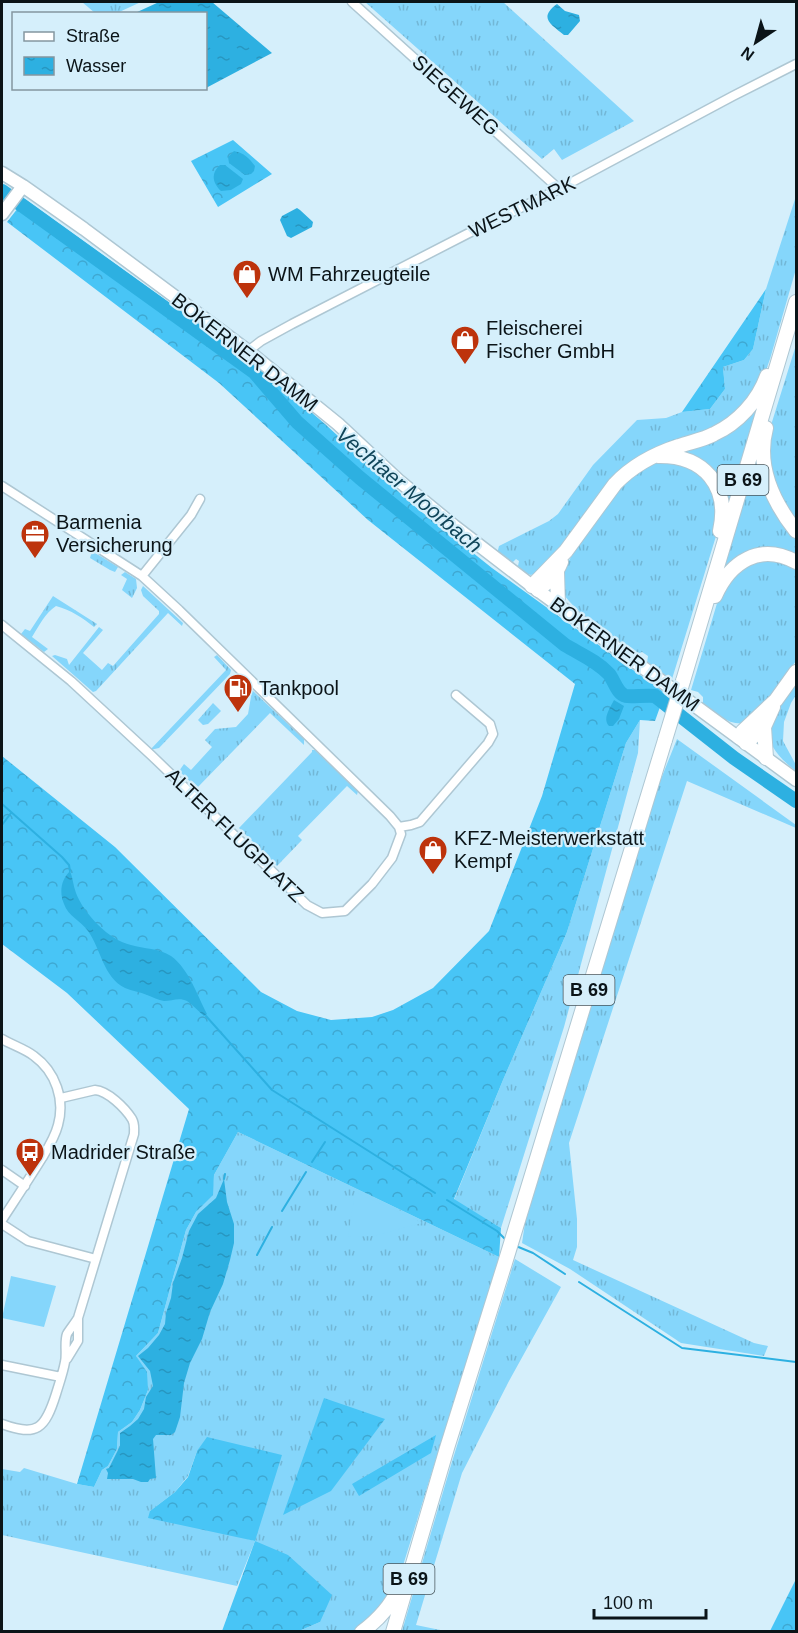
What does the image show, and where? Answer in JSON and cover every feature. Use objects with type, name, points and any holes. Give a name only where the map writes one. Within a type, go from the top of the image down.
[{"type":"main road","name":"BOKERNER DAMM","points":[[2,173],[19,190],[248,351],[338,424],[398,480],[454,526],[796,780]]},
{"type":"main road","points":[[5,210],[19,190]]},
{"type":"main road","name":"B 69","points":[[393,1632],[450,1437],[683,681],[796,302]]},
{"type":"main road","points":[[535,588],[624,474],[653,456],[714,434],[730,425],[741,415],[760,392],[778,343],[788,332]]},
{"type":"main road","points":[[778,365],[780,382],[765,432],[764,466],[774,497],[796,531]]},
{"type":"main road","points":[[653,456],[680,458],[696,464],[709,475],[719,492],[723,512],[707,577],[708,596]]},
{"type":"main road","points":[[535,588],[549,582],[557,572],[566,550]]},
{"type":"main road","points":[[694,644],[704,628],[721,581],[731,569],[743,560],[758,555],[774,554],[788,557],[796,562]]},
{"type":"main road","points":[[557,572],[558,604]]},
{"type":"main road","points":[[742,740],[743,731],[776,700],[796,672]]},
{"type":"main road","points":[[766,758],[764,727],[776,700]]},
{"type":"main road","points":[[742,740],[764,727]]},
{"type":"main road","points":[[362,1632],[382,1614],[393,1600],[403,1580],[416,1535],[424,1526]]},
{"type":"street","name":"SIEGEWEG","points":[[352,2],[559,189]]},
{"type":"street","name":"WESTMARK","points":[[248,351],[292,324],[559,189],[796,64]]},
{"type":"street","points":[[2,486],[142,576],[359,784],[399,827],[420,822],[488,743],[493,734],[490,724],[456,695]]},
{"type":"street","points":[[142,576],[191,515],[200,499]]},
{"type":"street","name":"ALTER FLUGPLATZ","points":[[2,625],[71,681],[151,754],[307,905],[322,913],[345,911],[372,884],[392,858],[401,834],[399,827]]},
{"type":"street","points":[[2,1039],[42,1062],[54,1078],[61,1098],[58,1125],[51,1144],[2,1220]]},
{"type":"street","points":[[2,1424],[17,1430],[36,1428],[45,1421],[52,1408],[66,1361],[67,1335],[78,1318],[134,1134],[132,1119],[110,1094],[95,1089],[61,1098]]},
{"type":"street","points":[[2,1170],[25,1186]]},
{"type":"street","points":[[2,1224],[28,1241],[96,1259]]},
{"type":"street","points":[[2,1365],[61,1377]]},
{"type":"green space","points":[[82,2],[141,2],[119,12],[94,12]]},
{"type":"green space","points":[[365,2],[503,2],[634,121],[562,160],[554,149],[542,159]]},
{"type":"green space","points":[[233,140],[272,174],[218,207],[191,161]]},
{"type":"green space","points":[[796,196],[796,269],[770,359],[752,395],[720,427],[650,451],[537,572],[531,575],[522,571],[518,566],[519,561],[516,559],[512,563],[508,562],[497,554],[499,546],[549,521],[558,514],[593,465],[637,420],[666,418],[682,412],[710,409],[725,389],[723,367],[744,360],[753,349],[766,289]]},
{"type":"green space","points":[[25,199],[257,366],[325,424],[413,505],[492,568],[665,693],[655,721],[640,720],[626,743],[567,932],[454,1199],[501,1228],[499,1257],[238,1132],[214,1175],[213,1195],[196,1212],[186,1230],[158,1333],[136,1356],[147,1372],[148,1390],[140,1410],[132,1422],[118,1432],[117,1449],[108,1466],[102,1470],[94,1487],[77,1484],[189,1109],[67,993],[2,944],[2,756],[115,847],[261,992],[297,1011],[331,1020],[372,1017],[393,1010],[433,988],[489,931],[542,796],[575,684],[368,520],[219,383],[7,222]]},
{"type":"green space","points":[[766,289],[753,349],[744,360],[723,367],[725,389],[710,409],[682,412]]},
{"type":"green space","points":[[796,345],[796,523],[787,511],[771,476],[767,438]]},
{"type":"green space","points":[[761,397],[729,509],[722,487],[676,453]]},
{"type":"green space","points":[[756,453],[780,518],[796,538],[796,557],[781,551],[720,576]]},
{"type":"green space","points":[[650,463],[684,464],[706,480],[716,499],[717,533],[672,679],[661,675],[649,665],[648,656],[642,652],[634,655],[588,621],[564,595],[563,571],[579,543],[628,479]]},
{"type":"green space","points":[[92,551],[118,567],[115,572],[90,558]]},
{"type":"green space","points":[[766,559],[796,567],[796,661],[746,723],[734,723],[713,711],[703,703],[703,697],[698,692],[691,690],[721,590],[745,565]]},
{"type":"green space","points":[[125,572],[136,579],[137,588],[132,598],[122,590],[127,579],[121,575]]},
{"type":"green space","points":[[143,586],[183,623],[182,626],[168,613],[93,692],[52,656],[67,659],[69,665],[99,627],[103,630],[83,653],[102,670],[108,663],[113,666],[159,614],[159,611],[143,596],[141,590]]},
{"type":"green space","points":[[53,596],[97,624],[94,627],[67,610],[56,606],[45,616],[32,637],[48,649],[44,652],[21,634],[25,629],[30,631]]},
{"type":"green space","points":[[217,655],[231,670],[230,674],[159,748],[150,750],[226,670],[214,657]]},
{"type":"green space","points":[[796,680],[796,695],[784,722],[783,741],[796,765],[796,771],[782,759],[774,748],[770,738],[770,727],[779,706]]},
{"type":"green space","points":[[252,691],[304,739],[304,745],[270,713],[197,788],[179,771],[184,764],[191,770],[212,747],[205,740],[215,729],[236,727],[248,714]]},
{"type":"green space","points":[[213,703],[221,711],[208,724],[203,725],[198,720]]},
{"type":"green space","points":[[640,720],[638,753],[564,1027],[501,1228],[454,1200],[567,932],[626,743]]},
{"type":"green space","points":[[677,739],[796,825],[796,828],[687,781],[569,1143],[577,1219],[577,1247],[573,1260],[754,1343],[768,1346],[764,1356],[681,1343],[570,1269],[522,1243],[525,1223],[659,784]]},
{"type":"green space","points":[[312,750],[315,750],[358,791],[357,795],[347,786],[298,836],[302,840],[277,866],[239,828]]},
{"type":"green space","points":[[238,1132],[499,1257],[450,1422],[436,1459],[401,1572],[392,1592],[375,1616],[355,1631],[299,1631],[320,1622],[255,1541],[237,1586],[2,1535],[2,1469],[20,1472],[24,1468],[94,1487],[102,1470],[108,1466],[117,1449],[118,1432],[132,1422],[148,1390],[136,1356],[158,1333],[186,1230],[196,1212],[212,1195],[214,1175]],"holes":[[[197,1451],[255,1541],[150,1511],[175,1492],[188,1476]]]},
{"type":"green space","points":[[355,1192],[422,1223],[373,1236],[348,1237]]},
{"type":"green space","points":[[515,1259],[561,1287],[462,1473],[416,1625],[445,1631],[402,1631],[451,1465]]},
{"type":"green space","points":[[11,1276],[56,1286],[44,1327],[2,1318]]},
{"type":"green space","points":[[324,1398],[385,1419],[331,1491],[283,1515]]},
{"type":"green space","points":[[436,1435],[431,1453],[359,1496],[352,1484]]},
{"type":"green space","points":[[207,1437],[282,1455],[255,1541],[148,1518],[150,1511],[175,1492],[188,1477],[197,1451]]},
{"type":"green space","points":[[255,1541],[288,1555],[332,1595],[320,1622],[299,1631],[222,1631]]},
{"type":"green space","points":[[796,1579],[796,1631],[770,1631]]},
{"type":"water","points":[[159,2],[212,2],[272,53],[207,87],[207,12],[137,12]]},
{"type":"water","points":[[557,4],[565,11],[579,15],[580,21],[568,35],[564,35],[548,21],[548,13]]},
{"type":"water","points":[[234,151],[246,156],[255,166],[251,174],[245,175],[229,163],[228,157]]},
{"type":"water","points":[[220,165],[225,165],[243,179],[241,184],[231,190],[221,191],[214,178]]},
{"type":"water","points":[[297,208],[313,222],[312,227],[291,238],[287,236],[280,220],[282,216]]},
{"type":"water","points":[[614,700],[624,706],[619,719],[613,726],[609,726],[606,717]]},
{"type":"water","points":[[70,871],[80,901],[98,925],[123,942],[162,951],[171,956],[188,975],[207,1014],[204,1016],[184,1000],[162,1001],[125,988],[112,977],[88,931],[68,912],[64,904],[62,886]]},
{"type":"water","points":[[224,1179],[227,1202],[234,1224],[234,1243],[223,1284],[210,1312],[202,1339],[190,1363],[175,1432],[171,1435],[156,1435],[153,1439],[156,1478],[148,1482],[133,1479],[107,1479],[106,1469],[109,1468],[120,1446],[120,1433],[138,1419],[144,1409],[146,1397],[153,1386],[150,1371],[138,1356],[159,1335],[165,1324],[173,1283],[189,1231],[198,1214],[216,1198]]},
{"type":"waterway","name":"Vechtaer Moorbach","points":[[2,191],[254,372],[297,422],[360,478],[565,645],[604,669],[623,695],[655,696],[734,758],[796,801]]},
{"type":"waterway","points":[[2,804],[62,857],[69,865],[70,871]]},
{"type":"waterway","points":[[2,825],[11,813]]},
{"type":"waterway","points":[[206,1016],[272,1090],[435,1193]]},
{"type":"waterway","points":[[312,1162],[325,1142]]},
{"type":"waterway","points":[[282,1211],[306,1172]]},
{"type":"waterway","points":[[224,1179],[225,1174]]},
{"type":"waterway","points":[[447,1200],[497,1231],[506,1240]]},
{"type":"waterway","points":[[257,1255],[272,1227]]},
{"type":"waterway","points":[[516,1246],[533,1253],[565,1274]]},
{"type":"waterway","points":[[579,1282],[682,1348],[796,1362]]},
{"type":"place","name":"WM Fahrzeugteile","points":[[247,300]]},
{"type":"place","name":"Fleischerei Fischer GmbH","points":[[465,366]]},
{"type":"place","name":"Barmenia Versicherung","points":[[35,560]]},
{"type":"place","name":"Tankpool","points":[[238,714]]},
{"type":"place","name":"KFZ-Meisterwerkstatt Kempf","points":[[433,876]]},
{"type":"place","name":"Madrider Straße","points":[[30,1178]]}]
